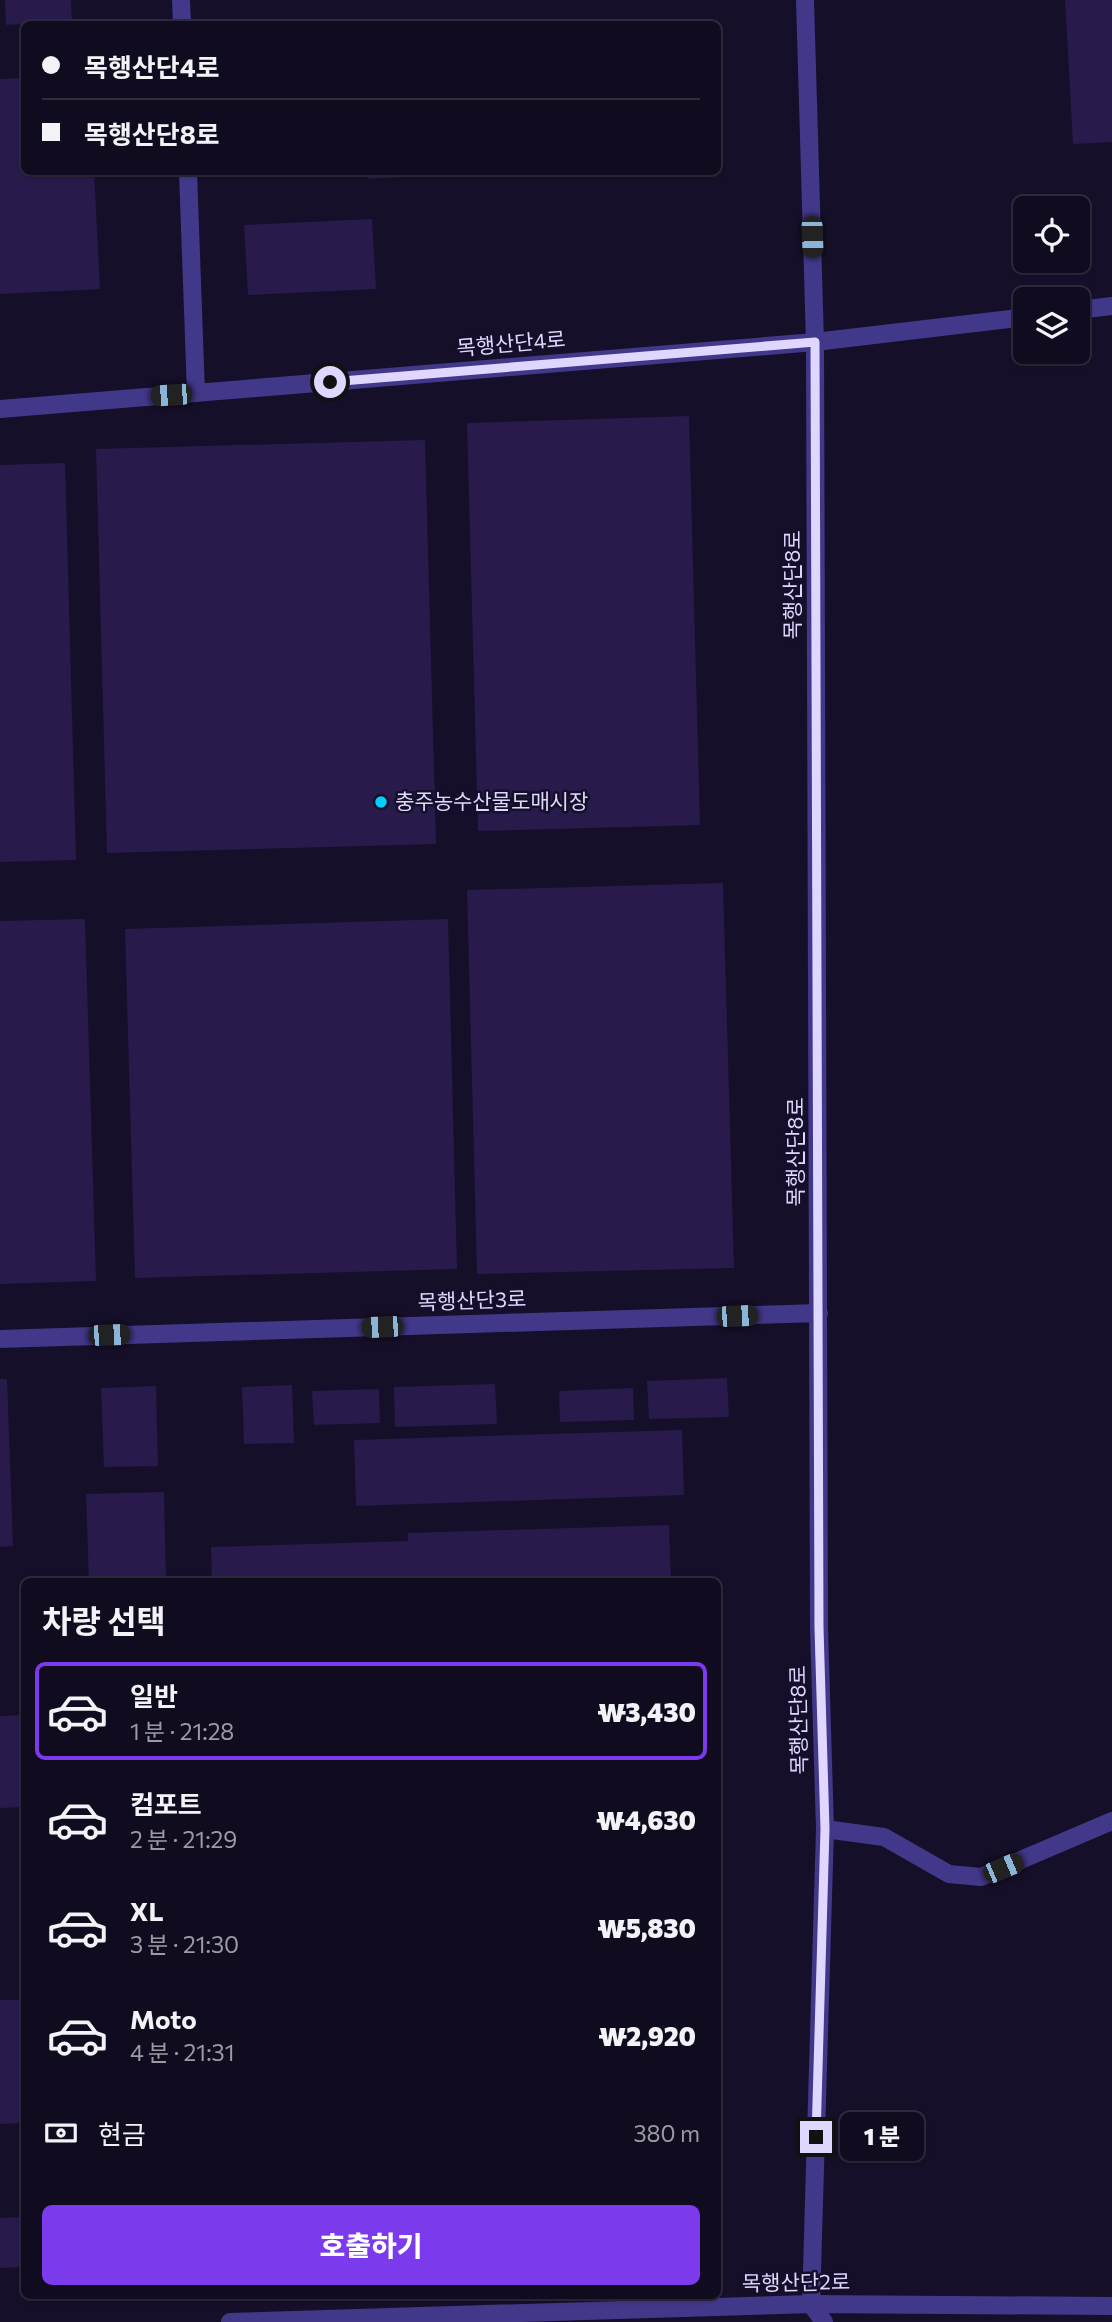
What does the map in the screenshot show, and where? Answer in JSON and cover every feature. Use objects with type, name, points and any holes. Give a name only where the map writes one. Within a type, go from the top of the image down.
[{"type":"street","points":[[181,0],[182,21]]},
{"type":"street","name":"목행산단8로","points":[[805,0],[815,342],[819,1628],[825,1829],[811,2304]]},
{"type":"street","points":[[188,175],[196,393]]},
{"type":"street","points":[[1090,309],[1112,306]]},
{"type":"street","name":"목행산단4로","points":[[0,409],[815,342],[1013,319]]},
{"type":"street","name":"목행산단3로","points":[[0,1339],[819,1314]]},
{"type":"street","points":[[825,1829],[884,1837],[949,1874],[981,1877],[1112,1821]]},
{"type":"street","points":[[811,2304],[824,2322]]},
{"type":"street","name":"목행산단2로","points":[[230,2322],[811,2304],[1112,2306]]},
{"type":"building","points":[[5,0],[71,0],[72,21],[21,21],[21,24],[6,25]]},
{"type":"building","points":[[1065,0],[1112,0],[1112,142],[1073,144]]},
{"type":"building","points":[[21,78],[21,175],[94,175],[100,289],[0,294],[0,79]]},
{"type":"building","points":[[368,175],[446,175],[368,179]]},
{"type":"building","points":[[372,219],[376,289],[248,295],[244,225]]},
{"type":"building","points":[[689,416],[700,825],[478,831],[467,423]]},
{"type":"building","points":[[425,440],[436,844],[107,853],[96,449]]},
{"type":"building","points":[[65,463],[76,860],[0,862],[0,465]]},
{"type":"building","points":[[723,883],[734,1268],[477,1274],[467,890]]},
{"type":"building","points":[[85,919],[96,1281],[0,1284],[0,921]]},
{"type":"building","points":[[448,919],[457,1269],[135,1278],[125,929]]},
{"type":"building","points":[[727,1378],[729,1417],[649,1419],[647,1381]]},
{"type":"building","points":[[0,1379],[7,1379],[13,1546],[0,1547]]},
{"type":"building","points":[[495,1384],[497,1424],[395,1427],[394,1387]]},
{"type":"building","points":[[292,1385],[294,1443],[244,1444],[242,1387]]},
{"type":"building","points":[[156,1386],[158,1466],[104,1467],[101,1388]]},
{"type":"building","points":[[633,1388],[634,1420],[560,1422],[559,1391]]},
{"type":"building","points":[[379,1389],[380,1423],[314,1425],[312,1391]]},
{"type":"building","points":[[682,1430],[684,1495],[356,1506],[354,1440]]},
{"type":"building","points":[[164,1492],[166,1578],[89,1578],[86,1494]]},
{"type":"building","points":[[669,1525],[671,1578],[212,1578],[211,1547],[408,1541],[408,1533]]},
{"type":"building","points":[[21,1715],[21,1807],[0,1808],[0,1716]]},
{"type":"building","points":[[0,2000],[21,2000],[21,2123],[0,2124]]},
{"type":"building","points":[[21,2217],[21,2267],[0,2268],[0,2218]]},
{"type":"place","name":"충주농수산물도매시장","points":[[381,802]]},
{"type":"route","points":[[330,382],[815,342],[819,1628],[825,1829],[816,2137]]}]
